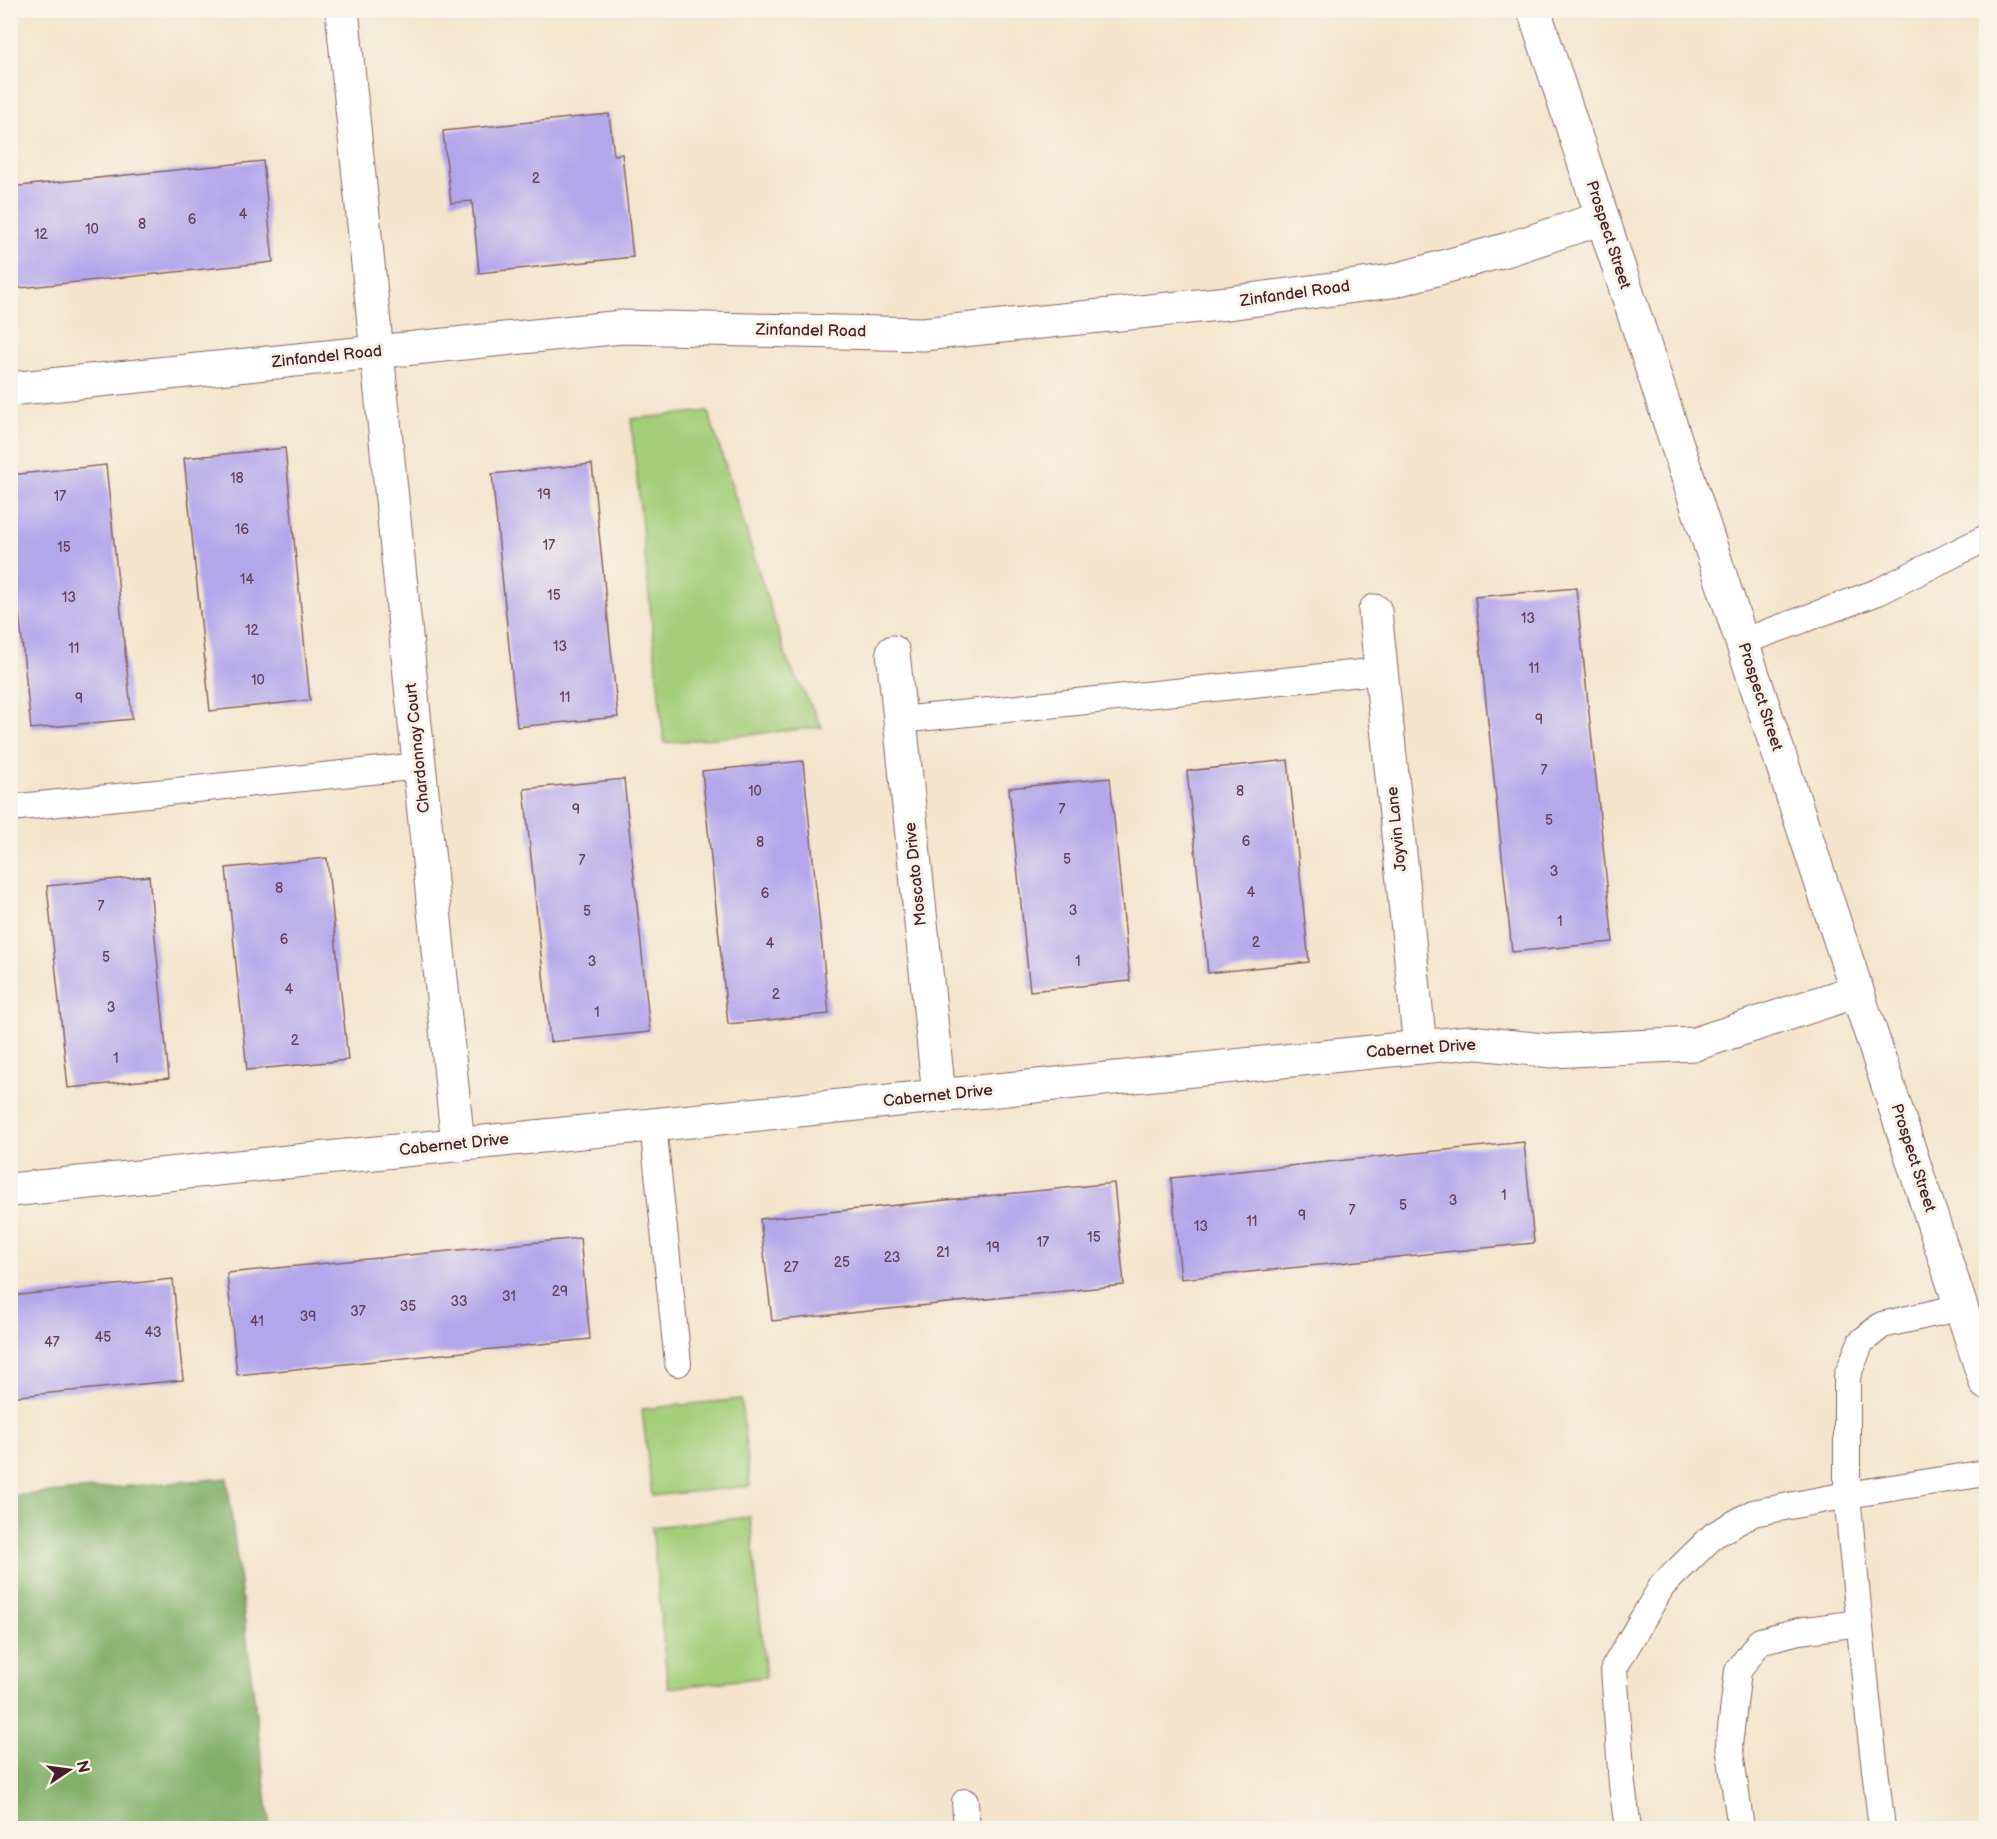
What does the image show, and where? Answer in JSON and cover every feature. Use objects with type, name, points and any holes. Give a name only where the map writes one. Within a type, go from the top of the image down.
[{"type":"street","name":"Chardonnay Court","points":[[342,10],[458,1145]]},
{"type":"street","name":"Prospect Street","points":[[1534,10],[1986,1383]]},
{"type":"street","name":"Zinfandel Road","points":[[10,389],[622,327],[923,334],[1228,303],[1392,281],[1509,249],[1602,218]]},
{"type":"street","name":"Joyvin Lane","points":[[1375,611],[1420,1047]]},
{"type":"street","name":"Moscato Drive","points":[[893,652],[939,1096]]},
{"type":"street","name":"Cabernet Drive","points":[[10,1190],[1470,1042],[1551,1051],[1695,1044],[1857,991]]},
{"type":"lane","points":[[1742,642],[1878,592],[1986,538]]},
{"type":"lane","points":[[900,720],[1381,671]]},
{"type":"lane","points":[[10,808],[420,766]]},
{"type":"lane","points":[[653,1125],[678,1363]]},
{"type":"lane","points":[[1882,1828],[1847,1495],[1847,1376],[1861,1342],[1882,1325],[1962,1307]]},
{"type":"lane","points":[[1628,1828],[1622,1785],[1614,1668],[1662,1586],[1714,1535],[1753,1513],[1847,1495],[1986,1473]]},
{"type":"lane","points":[[1741,1828],[1729,1745],[1738,1671],[1760,1641],[1799,1631],[1859,1623]]},
{"type":"lane","points":[[965,1802],[967,1828]]},
{"type":"green space","points":[[708,411],[787,660],[822,727],[664,743],[631,419]]},
{"type":"green space","points":[[741,1399],[750,1486],[652,1496],[642,1409]]},
{"type":"green space","points":[[227,1478],[270,1828],[11,1828],[11,1496]]},
{"type":"green space","points":[[750,1517],[766,1677],[668,1688],[652,1527]]},
{"type":"building","points":[[609,114],[614,155],[622,154],[633,257],[479,273],[472,201],[451,203],[443,131]]},
{"type":"building","points":[[263,161],[273,262],[10,289],[10,187]]},
{"type":"building","points":[[285,448],[310,700],[210,711],[184,458]]},
{"type":"building","points":[[592,464],[618,717],[517,727],[492,474]]},
{"type":"building","points":[[106,465],[132,719],[31,729],[10,524],[10,475]]},
{"type":"building","points":[[1576,588],[1613,942],[1512,952],[1475,597]]},
{"type":"building","points":[[1288,760],[1309,962],[1208,973],[1187,771]]},
{"type":"building","points":[[803,761],[829,1014],[728,1024],[702,771]]},
{"type":"building","points":[[1110,778],[1130,981],[1030,991],[1009,788]]},
{"type":"building","points":[[624,779],[650,1032],[550,1042],[524,789]]},
{"type":"building","points":[[327,858],[348,1060],[247,1070],[226,868]]},
{"type":"building","points":[[149,876],[169,1078],[68,1088],[47,886]]},
{"type":"building","points":[[1524,1142],[1534,1243],[1181,1279],[1171,1178]]},
{"type":"building","points":[[1114,1183],[1124,1285],[772,1321],[760,1219]]},
{"type":"building","points":[[580,1238],[590,1339],[237,1375],[227,1273]]},
{"type":"building","points":[[173,1279],[183,1380],[10,1397],[10,1296]]}]
